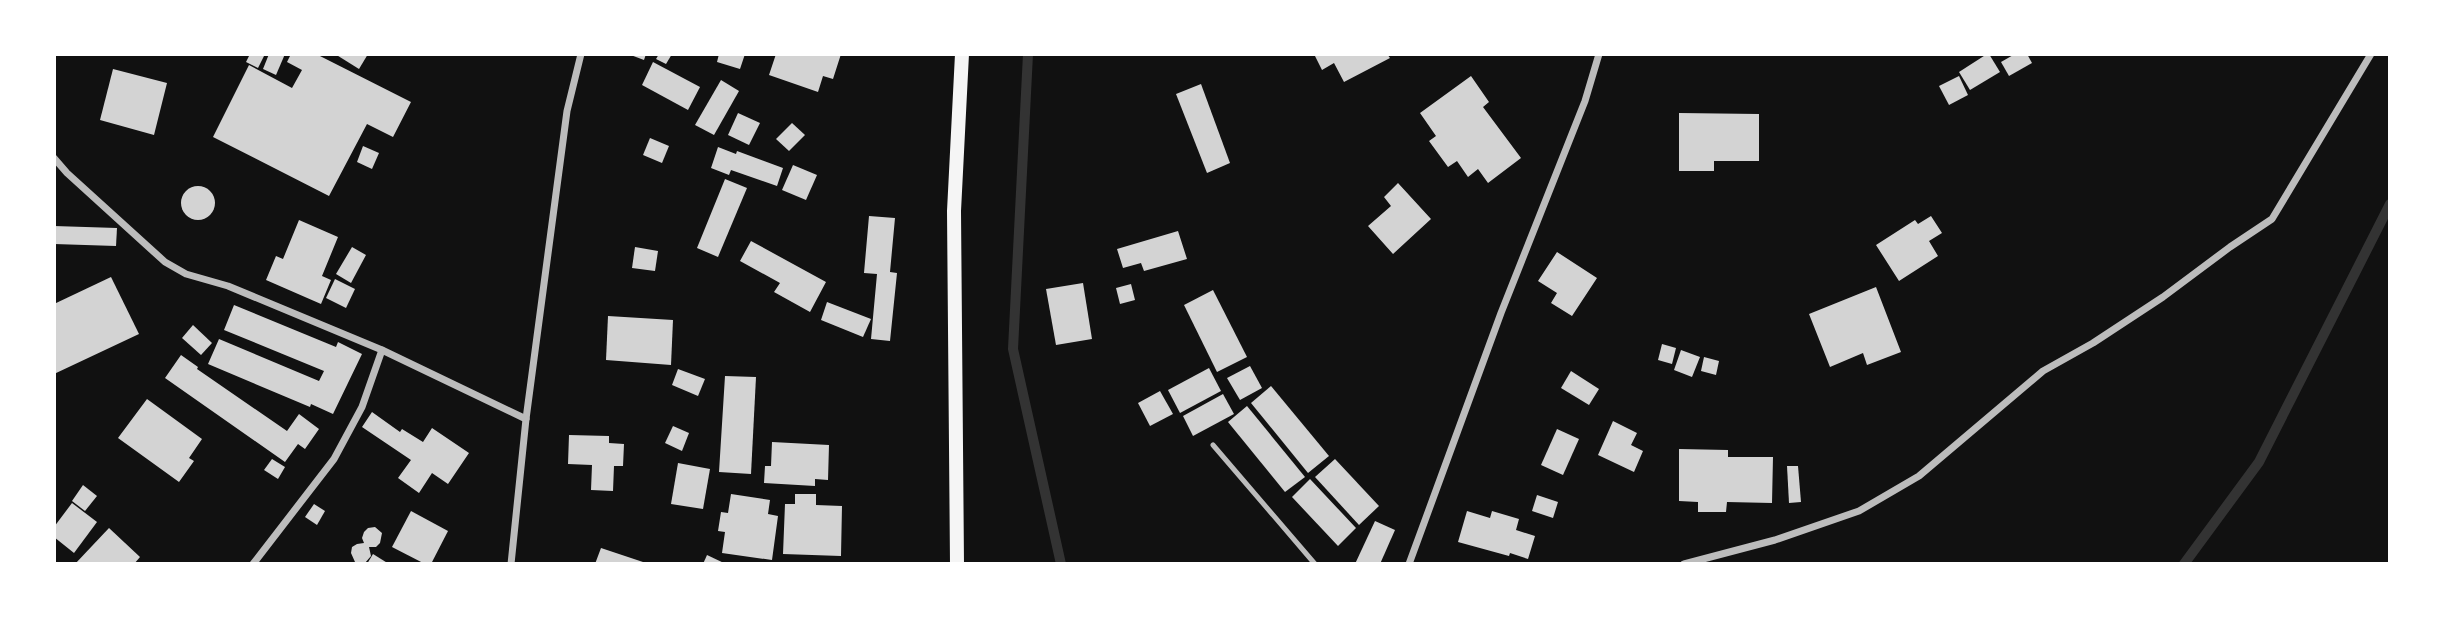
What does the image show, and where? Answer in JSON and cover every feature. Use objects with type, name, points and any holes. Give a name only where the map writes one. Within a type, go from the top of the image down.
[{"type":"main road","points":[[957,564],[954,211],[961,54]]},
{"type":"street","points":[[511,564],[526,419],[568,111],[581,54]]},
{"type":"street","points":[[1409,564],[1501,313],[1576,125],[1599,54]]},
{"type":"street","points":[[1684,564],[1775,540],[1859,511],[1919,477],[2043,371],[2094,343],[2272,219],[2371,54]]},
{"type":"street","points":[[54,158],[165,262],[186,274],[228,286],[382,350],[526,419]]},
{"type":"street","points":[[253,564],[334,459],[362,407],[382,350]]},
{"type":"lane","points":[[1213,445],[1315,564]]},
{"type":"building","points":[[250,54],[265,54],[258,68],[246,62]]},
{"type":"building","points":[[269,54],[285,54],[276,75],[263,69]]},
{"type":"building","points":[[291,54],[316,54],[411,102],[393,137],[367,124],[329,196],[213,137],[249,65],[292,88],[302,70],[287,62]]},
{"type":"building","points":[[335,54],[368,54],[359,69]]},
{"type":"building","points":[[628,54],[646,54],[644,60]]},
{"type":"building","points":[[659,54],[672,54],[666,64],[656,59]]},
{"type":"building","points":[[719,54],[745,54],[740,69],[717,62]]},
{"type":"building","points":[[776,54],[841,54],[833,79],[823,76],[818,92],[769,75]]},
{"type":"building","points":[[1314,54],[1387,54],[1390,58],[1344,82],[1334,63],[1322,70]]},
{"type":"building","points":[[1987,54],[2000,72],[1970,90],[1959,72]]},
{"type":"building","points":[[2015,54],[2027,54],[2032,63],[2009,76],[2001,62]]},
{"type":"building","points":[[653,62],[700,87],[688,110],[642,85]]},
{"type":"building","points":[[113,69],[167,83],[154,135],[100,120]]},
{"type":"building","points":[[1471,76],[1489,102],[1483,107],[1521,158],[1488,183],[1478,169],[1468,177],[1457,161],[1448,167],[1429,141],[1436,136],[1420,113]]},
{"type":"building","points":[[1959,76],[1968,95],[1949,105],[1939,86]]},
{"type":"building","points":[[721,80],[739,91],[714,135],[695,125]]},
{"type":"building","points":[[1201,84],[1230,163],[1207,173],[1176,94]]},
{"type":"building","points":[[738,113],[760,123],[749,145],[728,135]]},
{"type":"building","points":[[1679,113],[1759,114],[1759,161],[1714,161],[1714,171],[1679,171]]},
{"type":"building","points":[[792,123],[805,135],[789,151],[776,139]]},
{"type":"building","points":[[650,138],[669,146],[662,163],[643,155]]},
{"type":"building","points":[[363,146],[379,153],[372,169],[357,162]]},
{"type":"building","points":[[718,147],[783,168],[777,186],[731,170],[729,175],[711,168]]},
{"type":"building","points":[[793,165],[817,175],[806,200],[782,190]]},
{"type":"building","points":[[725,179],[747,188],[718,257],[697,248]]},
{"type":"building","points":[[1398,183],[1431,219],[1393,254],[1368,226],[1391,206],[1384,197]]},
{"type":"building","points":[[198,186],[210,191],[215,203],[210,215],[198,220],[186,215],[181,203],[186,191]]},
{"type":"building","points":[[869,216],[895,218],[890,272],[897,273],[890,341],[871,339],[877,274],[864,273]]},
{"type":"building","points":[[1931,216],[1942,233],[1929,241],[1938,256],[1899,281],[1876,245],[1915,220],[1918,224]]},
{"type":"building","points":[[299,220],[338,237],[322,276],[331,280],[321,304],[266,280],[276,256],[283,259]]},
{"type":"building","points":[[54,226],[117,228],[116,246],[54,244]]},
{"type":"building","points":[[1178,231],[1187,259],[1144,271],[1141,263],[1123,268],[1117,249]]},
{"type":"building","points":[[751,241],[826,282],[810,312],[774,292],[780,283],[740,261]]},
{"type":"building","points":[[352,247],[366,255],[351,283],[336,274]]},
{"type":"building","points":[[635,247],[658,251],[655,271],[632,268]]},
{"type":"building","points":[[1557,252],[1597,278],[1572,316],[1551,303],[1557,293],[1538,281]]},
{"type":"building","points":[[111,277],[139,334],[54,374],[54,304]]},
{"type":"building","points":[[335,279],[355,289],[346,308],[326,298]]},
{"type":"building","points":[[1083,283],[1092,339],[1056,345],[1046,289]]},
{"type":"building","points":[[1131,284],[1135,300],[1120,304],[1116,288]]},
{"type":"building","points":[[1876,287],[1901,352],[1867,365],[1863,353],[1830,367],[1809,314]]},
{"type":"building","points":[[1213,290],[1247,357],[1217,372],[1184,305]]},
{"type":"building","points":[[827,302],[871,319],[863,337],[821,320]]},
{"type":"building","points":[[234,305],[336,347],[338,342],[362,354],[333,414],[208,364],[219,339],[319,381],[324,371],[224,330]]},
{"type":"building","points":[[608,316],[673,320],[671,365],[606,360]]},
{"type":"building","points":[[193,325],[212,343],[201,355],[182,338]]},
{"type":"building","points":[[1662,344],[1676,348],[1672,364],[1658,360]]},
{"type":"building","points":[[1681,350],[1700,357],[1692,377],[1674,370]]},
{"type":"building","points":[[181,355],[287,431],[299,414],[319,429],[305,449],[298,444],[285,462],[165,378]]},
{"type":"building","points":[[1704,357],[1719,361],[1716,375],[1701,371]]},
{"type":"building","points":[[1250,366],[1262,388],[1240,400],[1227,378]]},
{"type":"building","points":[[1209,368],[1221,391],[1180,413],[1168,390]]},
{"type":"building","points":[[678,369],[705,379],[698,396],[672,385]]},
{"type":"building","points":[[1571,371],[1599,389],[1589,405],[1561,388]]},
{"type":"building","points":[[725,376],[756,377],[751,474],[719,472]]},
{"type":"building","points":[[1271,386],[1329,456],[1308,473],[1251,403]]},
{"type":"building","points":[[1160,391],[1173,414],[1150,426],[1138,403]]},
{"type":"building","points":[[1223,394],[1234,414],[1193,436],[1183,416]]},
{"type":"building","points":[[147,399],[202,439],[189,458],[194,461],[179,482],[118,438]]},
{"type":"building","points":[[1247,406],[1305,477],[1285,492],[1228,422]]},
{"type":"building","points":[[372,412],[400,432],[402,429],[423,442],[432,428],[469,453],[448,484],[432,473],[419,493],[398,478],[411,460],[362,427]]},
{"type":"building","points":[[1613,421],[1637,433],[1631,445],[1643,451],[1634,472],[1598,455]]},
{"type":"building","points":[[673,426],[689,433],[682,451],[665,443]]},
{"type":"building","points":[[1557,429],[1579,439],[1563,475],[1541,465]]},
{"type":"building","points":[[569,435],[609,436],[609,443],[624,444],[623,466],[614,466],[613,491],[591,490],[592,465],[568,464]]},
{"type":"building","points":[[772,442],[829,445],[828,480],[815,479],[815,486],[764,483],[765,466],[771,466]]},
{"type":"building","points":[[1679,449],[1728,450],[1728,457],[1773,457],[1772,503],[1727,502],[1726,512],[1698,512],[1698,502],[1679,501]]},
{"type":"building","points":[[272,459],[285,467],[278,479],[264,470]]},
{"type":"building","points":[[1335,459],[1379,506],[1359,525],[1315,477]]},
{"type":"building","points":[[678,463],[710,469],[703,509],[671,504]]},
{"type":"building","points":[[1787,466],[1798,466],[1801,502],[1789,503]]},
{"type":"building","points":[[1310,479],[1356,528],[1338,546],[1292,497]]},
{"type":"building","points":[[83,485],[97,496],[85,511],[72,501]]},
{"type":"building","points":[[731,494],[770,500],[768,514],[778,516],[772,560],[722,553],[725,532],[718,531],[721,512],[728,513]]},
{"type":"building","points":[[795,494],[816,494],[816,505],[842,506],[841,556],[783,554],[785,504],[795,504]]},
{"type":"building","points":[[1537,495],[1558,502],[1553,518],[1532,511]]},
{"type":"building","points":[[72,503],[97,522],[74,553],[54,537],[54,527]]},
{"type":"building","points":[[314,504],[325,511],[317,525],[305,517]]},
{"type":"building","points":[[411,511],[448,531],[431,564],[425,564],[392,547]]},
{"type":"building","points":[[1467,511],[1490,518],[1492,511],[1519,519],[1516,530],[1535,536],[1528,559],[1458,542]]},
{"type":"building","points":[[1375,521],[1395,530],[1380,564],[1355,564]]},
{"type":"building","points":[[375,527],[382,533],[380,543],[376,547],[369,547],[371,556],[365,563],[355,562],[351,553],[352,547],[364,543],[364,532]]},
{"type":"building","points":[[109,528],[140,557],[134,564],[75,564]]},
{"type":"building","points":[[601,548],[646,563],[646,564],[595,564]]},
{"type":"building","points":[[373,554],[389,564],[367,564]]},
{"type":"building","points":[[707,555],[726,564],[703,564]]},
{"type":"waterway","points":[[1028,54],[1013,349],[1061,564]]},
{"type":"waterway","points":[[2184,564],[2259,462],[2390,204]]}]
